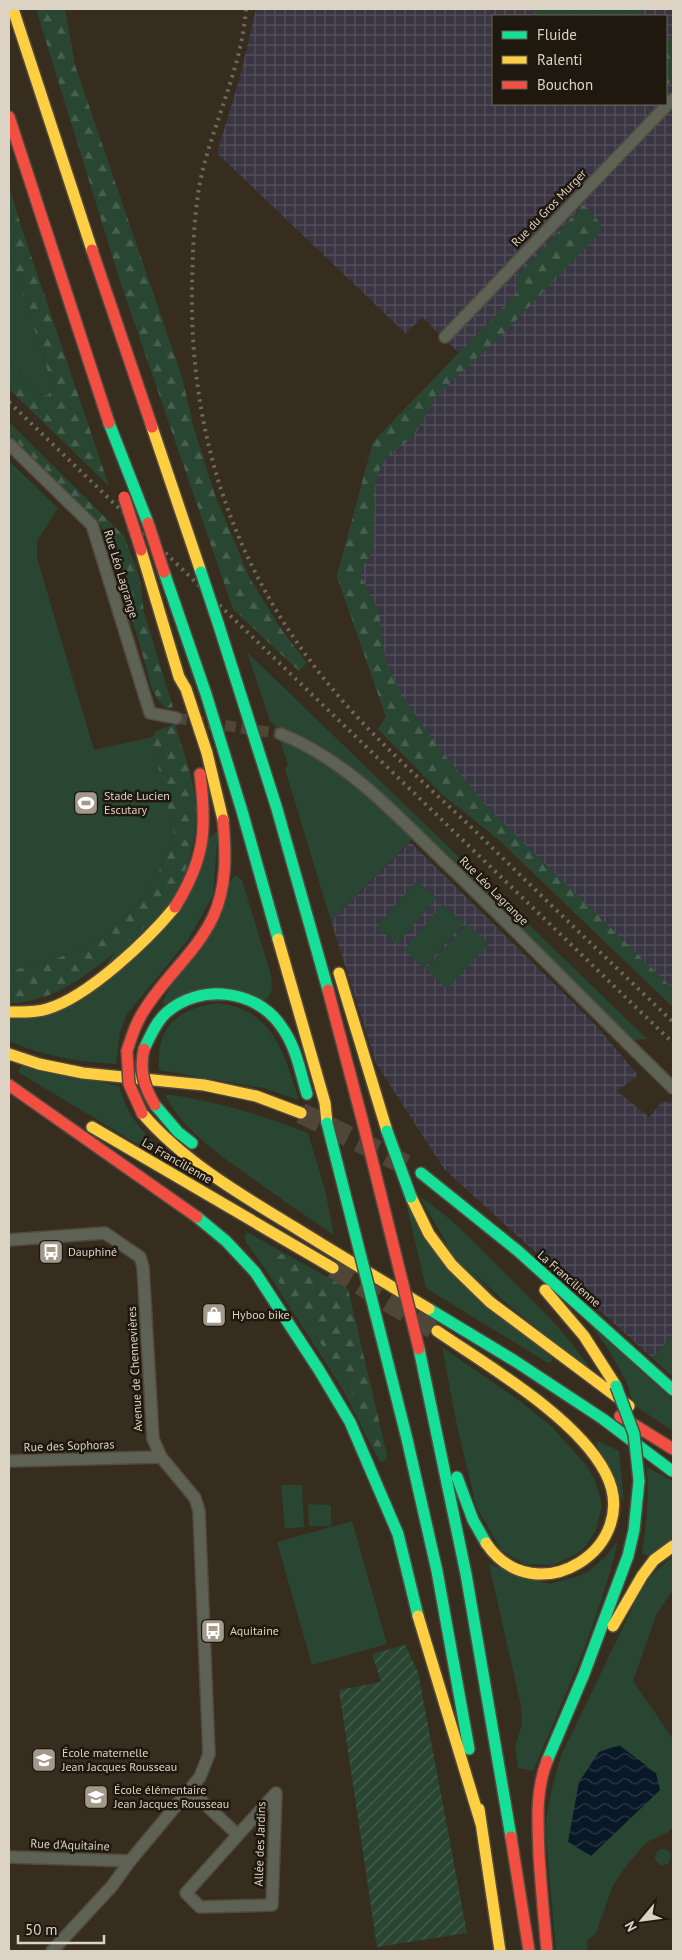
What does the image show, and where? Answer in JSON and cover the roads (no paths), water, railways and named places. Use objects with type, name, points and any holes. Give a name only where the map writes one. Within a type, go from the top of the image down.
[{"type":"highway","points":[[13,9],[82,220],[241,690],[316,940],[397,1255],[439,1431],[491,1708],[529,1951]]},
{"type":"highway","points":[[9,117],[114,438],[148,523],[206,694],[242,811],[324,1103],[326,1123],[407,1440],[437,1571],[464,1714],[500,1951]]},
{"type":"highway","points":[[114,438],[124,497],[179,677],[186,689],[224,823],[226,844],[222,886],[215,915],[195,947],[147,1004],[130,1038],[126,1064],[128,1084],[142,1113],[159,1132],[197,1163],[249,1200],[515,1361],[603,1419],[673,1471]]},
{"type":"highway","points":[[9,1012],[30,1012],[47,1008],[82,990],[146,940],[174,910],[192,878],[203,839],[204,810],[197,761],[178,692],[179,677]]},
{"type":"highway","points":[[316,940],[327,949]]},
{"type":"highway","points":[[336,962],[387,1131],[411,1197],[429,1234],[452,1265],[490,1302],[554,1352],[673,1439]]},
{"type":"highway","points":[[199,1149],[178,1132],[147,1094],[141,1073],[141,1060],[151,1032],[167,1012],[179,1004],[203,994],[219,993],[239,996],[254,1002],[275,1017],[287,1033],[308,1099],[326,1123]]},
{"type":"highway","points":[[9,1054],[39,1064],[83,1073],[204,1085],[256,1096],[301,1113]]},
{"type":"highway","name":"La Francilienne","points":[[9,1076],[78,1119],[333,1268]]},
{"type":"highway","points":[[9,1085],[184,1207],[226,1241],[254,1272],[319,1370],[350,1422],[398,1534],[425,1642],[481,1824]]},
{"type":"highway","name":"La Francilienne","points":[[421,1173],[451,1195],[580,1305],[673,1390]]},
{"type":"highway","points":[[254,1189],[673,1449]]},
{"type":"highway","points":[[451,1195],[547,1292],[589,1341],[602,1358],[616,1386],[634,1434],[639,1481],[634,1530],[628,1556],[589,1659],[546,1763],[540,1784],[537,1811],[541,1889],[547,1951]]},
{"type":"highway","points":[[439,1431],[476,1528],[487,1547],[499,1560],[514,1570],[531,1575],[557,1574],[581,1564],[590,1557],[603,1541],[612,1520],[613,1504],[611,1487],[604,1472],[596,1459],[558,1419],[525,1393],[437,1331],[565,1409]]},
{"type":"highway","points":[[581,1419],[673,1471]]},
{"type":"highway","points":[[589,1659],[616,1622],[642,1576],[654,1560],[673,1546]]},
{"type":"street","name":"Rue du Gros Murger","points":[[445,337],[673,99]]},
{"type":"street","name":"Rue Léo Lagrange","points":[[9,444],[92,525],[150,713],[176,718]]},
{"type":"street","name":"Rue Léo Lagrange","points":[[281,734],[297,740],[338,765],[373,793],[482,898],[673,1088]]},
{"type":"street","name":"Avenue de Chennevières","points":[[9,1240],[104,1233],[140,1257],[143,1267],[153,1439],[161,1457],[195,1498],[200,1511],[209,1754],[200,1777],[190,1790]]},
{"type":"street","name":"Rue des Sophoras","points":[[9,1461],[161,1457]]},
{"type":"street","name":"Allée des Jardins","points":[[190,1790],[238,1835]]},
{"type":"street","points":[[52,1951],[112,1886],[146,1841],[190,1790]]},
{"type":"street","name":"Allée des Jardins","points":[[276,1793],[272,1905],[200,1907],[186,1893],[238,1835],[276,1793]]},
{"type":"street","name":"Rue d'Aquitaine","points":[[9,1857],[130,1861]]},
{"type":"water","points":[[619,1745],[656,1773],[660,1790],[591,1856],[568,1842],[579,1782],[599,1752]]},
{"type":"tunnel","points":[[176,718],[281,734]]},
{"type":"tunnel","points":[[301,1113],[410,1167]]},
{"type":"tunnel","points":[[333,1268],[437,1331]]},
{"type":"railway","points":[[246,9],[240,49],[204,165],[198,194],[192,285],[193,340],[199,394],[209,447],[224,498],[243,547],[268,595],[296,642],[362,723],[673,1022]]},
{"type":"railway","points":[[9,402],[673,1043]]},
{"type":"place","name":"Stade Lucien Escutary","points":[[86,803]]},
{"type":"place","name":"Dauphiné","points":[[51,1252]]},
{"type":"place","name":"Hyboo bike","points":[[214,1315]]},
{"type":"place","name":"Aquitaine","points":[[213,1631]]},
{"type":"place","name":"École maternelle Jean Jacques Rousseau","points":[[44,1760]]},
{"type":"place","name":"École élémentaire Jean Jacques Rousseau","points":[[96,1797]]}]
